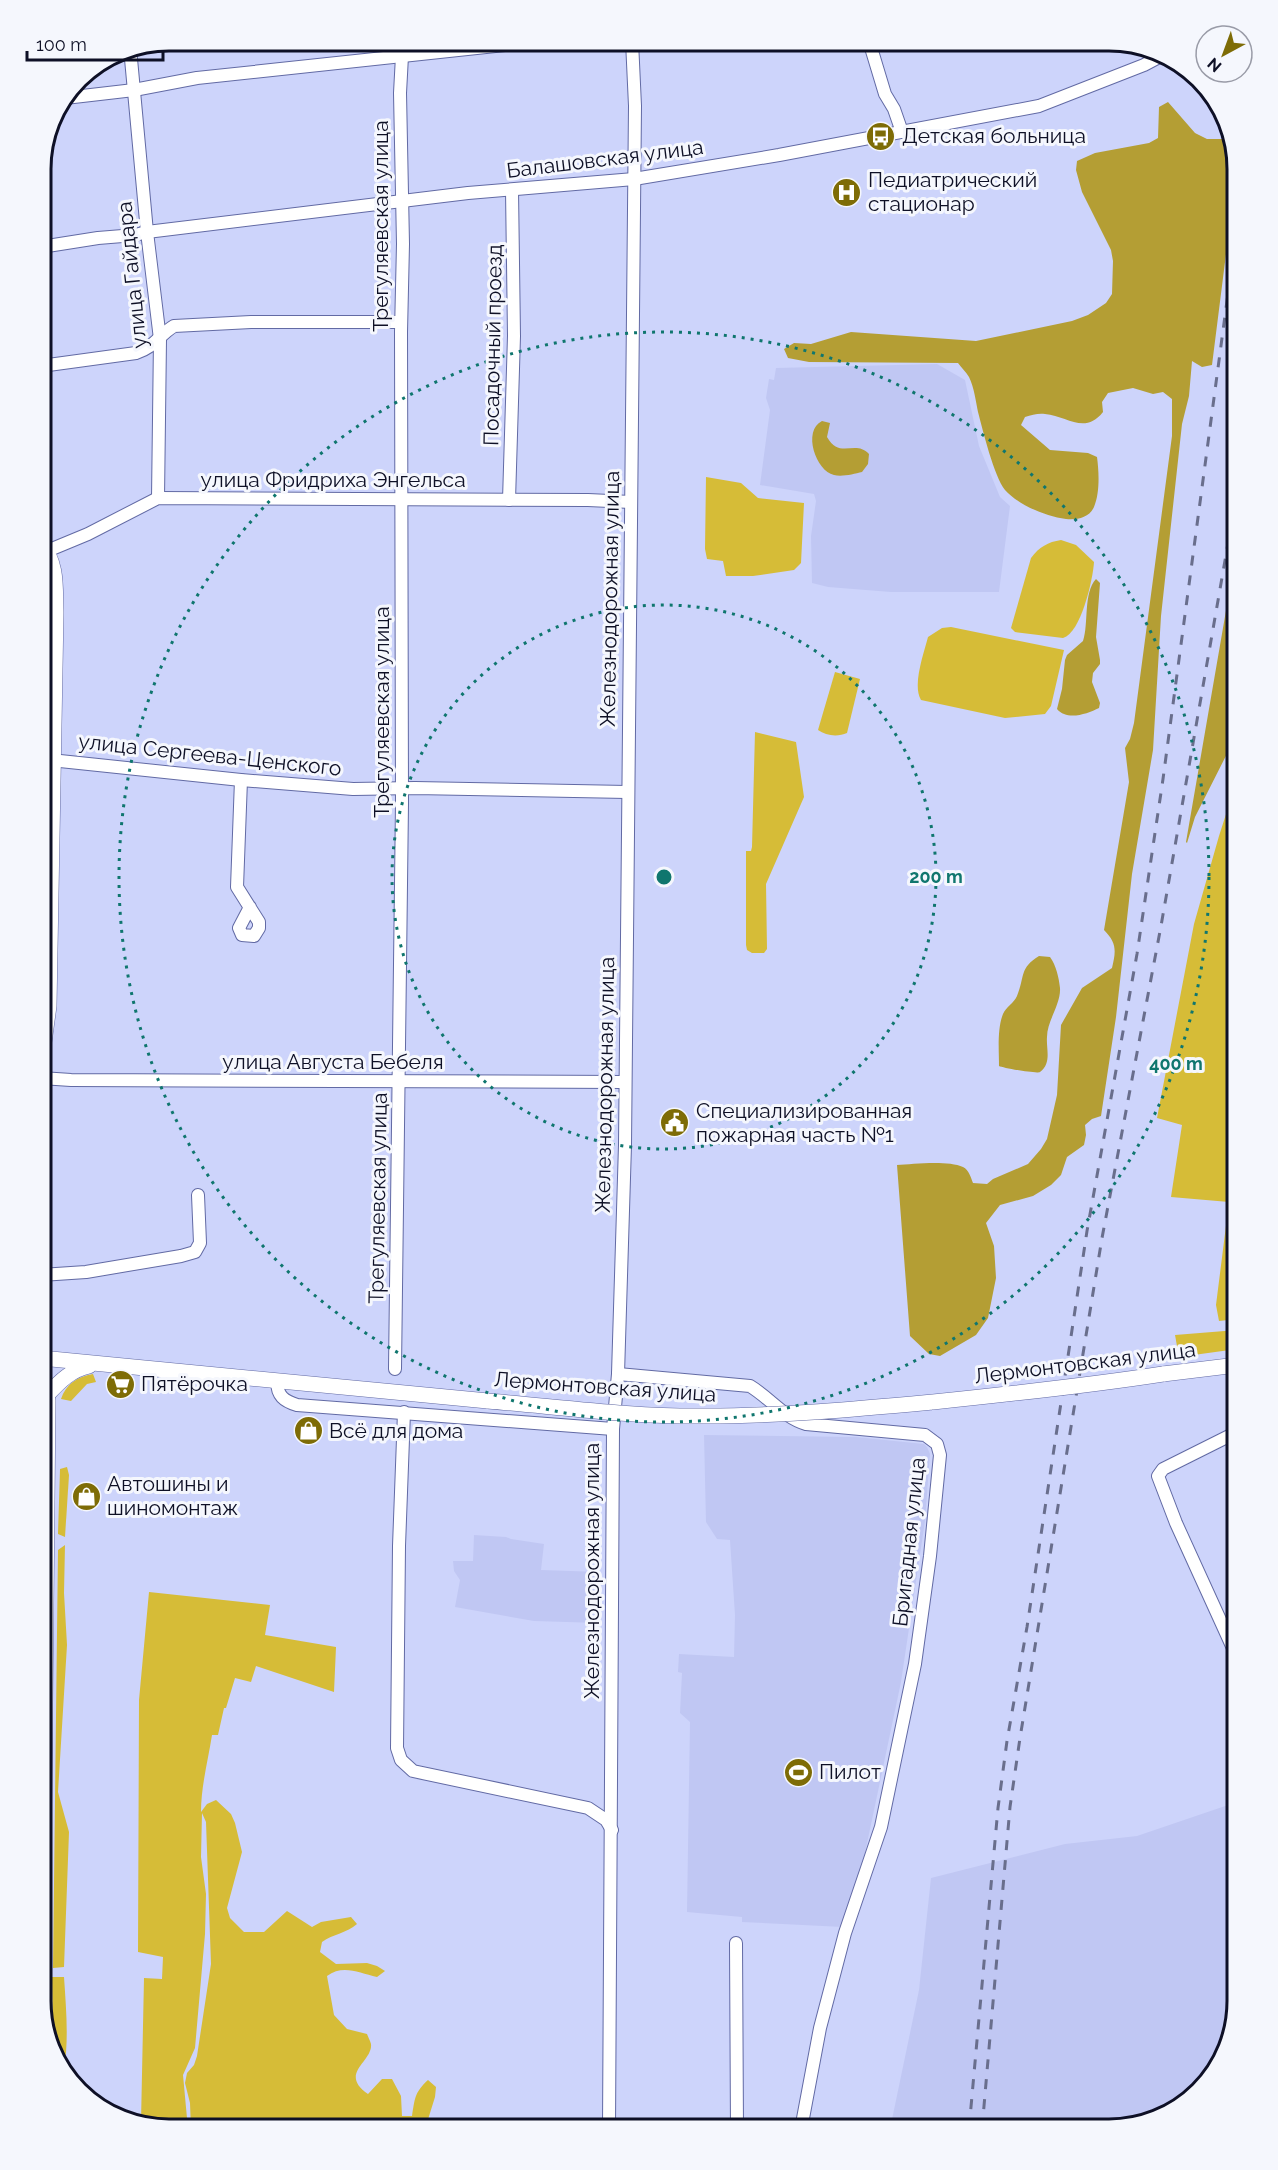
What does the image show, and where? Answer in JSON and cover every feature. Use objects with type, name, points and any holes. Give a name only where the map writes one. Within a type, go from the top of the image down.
[{"type":"main road","points":[[51,563],[55,585],[51,672]]},
{"type":"main road","name":"Лермонтовская улица","points":[[51,1359],[629,1414],[705,1416],[861,1409],[1227,1366]]},
{"type":"main road","points":[[51,1391],[72,1372],[97,1364]]},
{"type":"street","name":"Трегуляевская улица","points":[[395,1369],[402,789],[401,51]]},
{"type":"street","points":[[75,97],[134,90],[197,78],[459,51]]},
{"type":"street","name":"Железнодорожная улица","points":[[609,2119],[613,1429],[618,1374],[624,1205],[634,179],[632,51]]},
{"type":"street","points":[[872,51],[885,94],[894,109],[902,132]]},
{"type":"street","name":"улица Гайдара","points":[[131,57],[147,232],[160,339],[158,498]]},
{"type":"street","name":"Балашовская улица","points":[[51,245],[402,201],[634,179],[1039,106],[1153,60]]},
{"type":"street","name":"Посадочный проезд","points":[[509,500],[514,336],[512,190]]},
{"type":"street","points":[[51,365],[136,353],[149,349],[174,326],[251,322],[402,322]]},
{"type":"street","name":"улица Фридриха Энгельса","points":[[51,546],[88,534],[158,498],[631,502]]},
{"type":"street","name":"улица Сергеева-Ценского","points":[[51,759],[241,780],[353,789],[627,792]]},
{"type":"street","points":[[241,780],[237,887],[250,907]]},
{"type":"street","name":"улица Августа Бебеля","points":[[51,1079],[398,1083],[625,1082]]},
{"type":"street","points":[[51,1274],[86,1272],[195,1252],[200,1243],[198,1195]]},
{"type":"street","name":"Бригадная улица","points":[[618,1374],[750,1386],[794,1421],[925,1436],[937,1444],[940,1455],[930,1556],[915,1664],[881,1827],[856,1900],[820,2028],[803,2119]]},
{"type":"street","points":[[277,1381],[279,1393],[284,1401],[297,1405],[613,1429]]},
{"type":"street","points":[[404,1412],[398,1558],[397,1748],[401,1760],[413,1771],[588,1808],[606,1820],[612,1830]]},
{"type":"street","points":[[1227,1437],[1163,1469],[1158,1476],[1176,1523],[1227,1633]]},
{"type":"street","points":[[588,1808],[602,1805],[612,1791]]},
{"type":"street","points":[[736,1943],[737,2119]]},
{"type":"shaded area","points":[[1168,102],[1195,133],[1207,139],[1223,139],[1227,169],[1227,246],[1212,365],[1202,367],[1192,361],[1189,396],[1182,424],[1161,616],[1153,750],[1132,874],[1116,1017],[1101,1116],[1085,1125],[1084,1145],[1067,1157],[1061,1175],[1051,1185],[1033,1196],[1000,1205],[986,1223],[994,1246],[996,1278],[988,1318],[976,1335],[940,1356],[929,1354],[910,1336],[897,1165],[930,1163],[957,1165],[967,1170],[973,1183],[987,1184],[993,1179],[1028,1164],[1047,1139],[1057,1095],[1061,1025],[1082,988],[1112,968],[1114,948],[1104,930],[1129,782],[1125,748],[1134,723],[1172,436],[1172,399],[1163,392],[1153,394],[1133,388],[1108,393],[1102,402],[1103,412],[1089,422],[1076,422],[1042,414],[1025,417],[1021,425],[1050,450],[1088,453],[1097,457],[1098,489],[1092,511],[1082,518],[1066,519],[1033,509],[1018,501],[1005,490],[989,453],[971,381],[958,363],[809,362],[788,358],[784,349],[794,343],[811,344],[851,332],[976,341],[1072,321],[1088,315],[1106,303],[1112,294],[1113,261],[1111,250],[1082,192],[1076,170],[1077,161],[1095,153],[1149,143],[1158,138],[1159,107]]},
{"type":"shaded area","points":[[937,364],[965,380],[979,446],[1000,497],[1010,506],[999,592],[891,592],[828,587],[812,583],[811,536],[816,501],[814,494],[760,485],[770,410],[766,398],[769,379],[774,380],[776,368]]},
{"type":"shaded area","points":[[822,421],[830,423],[827,437],[832,444],[842,449],[858,448],[869,454],[868,464],[862,472],[837,476],[827,472],[822,466],[817,459],[812,441],[816,426]]},
{"type":"shaded area","points":[[706,477],[741,483],[758,498],[804,503],[801,563],[794,570],[753,576],[726,576],[723,561],[707,559],[705,549]]},
{"type":"shaded area","points":[[1061,540],[1076,545],[1094,562],[1085,605],[1075,626],[1063,638],[1015,632],[1011,628],[1031,558],[1044,546]]},
{"type":"shaded area","points":[[1096,579],[1100,583],[1096,637],[1100,664],[1093,673],[1092,682],[1100,703],[1099,708],[1083,714],[1066,715],[1057,709],[1065,660],[1067,655],[1083,641],[1089,592]]},
{"type":"shaded area","points":[[1227,605],[1227,754],[1195,817],[1186,842]]},
{"type":"shaded area","points":[[951,627],[1064,650],[1051,706],[1045,714],[1005,718],[921,700],[918,678],[928,637],[942,628]]},
{"type":"shaded area","points":[[835,672],[860,679],[847,733],[828,735],[818,730]]},
{"type":"shaded area","points":[[755,732],[796,742],[804,797],[766,884],[767,949],[764,953],[752,953],[747,950],[746,945],[746,851],[751,851],[752,847]]},
{"type":"shaded area","points":[[1227,811],[1227,1202],[1171,1197],[1182,1125],[1157,1118],[1194,924]]},
{"type":"shaded area","points":[[1039,956],[1050,957],[1057,972],[1060,988],[1049,1025],[1046,1064],[1040,1072],[999,1066],[999,1033],[1003,1014],[1017,996],[1025,969]]},
{"type":"shaded area","points":[[1227,1218],[1227,1320],[1219,1321],[1216,1305]]},
{"type":"shaded area","points":[[1227,1331],[1227,1350],[1179,1357],[1175,1335]]},
{"type":"shaded area","points":[[93,1374],[96,1382],[87,1384],[71,1401],[61,1399],[73,1382]]},
{"type":"shaded area","points":[[704,1435],[856,1437],[924,1444],[930,1454],[925,1521],[901,1682],[865,1853],[843,1927],[742,1922],[742,1917],[687,1912],[690,1722],[680,1713],[682,1673],[678,1672],[679,1654],[734,1657],[735,1615],[730,1540],[717,1539],[706,1522]]},
{"type":"shaded area","points":[[67,1467],[69,1475],[65,1537],[58,1534],[60,1469]]},
{"type":"shaded area","points":[[474,1535],[506,1537],[544,1544],[541,1570],[600,1572],[599,1623],[534,1621],[455,1607],[460,1580],[454,1571],[453,1561],[473,1561]]},
{"type":"shaded area","points":[[65,1545],[64,1593],[67,1645],[58,1792],[69,1832],[64,1967],[53,1968],[58,1550]]},
{"type":"shaded area","points":[[149,1592],[270,1605],[265,1635],[336,1647],[334,1692],[256,1666],[251,1682],[235,1678],[226,1708],[224,1708],[218,1735],[212,1735],[203,1783],[201,1812],[207,1804],[216,1800],[231,1814],[235,1823],[242,1852],[227,1908],[230,1918],[244,1932],[264,1932],[287,1911],[312,1927],[321,1922],[351,1917],[357,1924],[322,1942],[320,1952],[336,1964],[367,1963],[385,1971],[377,1977],[345,1970],[333,1972],[327,1976],[334,2015],[347,2029],[367,2034],[370,2040],[370,2050],[356,2074],[356,2080],[368,2094],[382,2079],[392,2079],[401,2096],[402,2116],[412,2116],[416,2096],[428,2080],[436,2087],[428,2119],[191,2119],[190,2103],[185,2083],[187,2073],[194,2065],[197,2056],[211,1964],[206,1822],[202,1813],[201,1857],[206,1894],[205,1934],[195,2048],[183,2075],[187,2119],[161,2119],[141,2116],[144,1978],[162,1979],[163,1957],[138,1952],[139,1700]]},
{"type":"shaded area","points":[[1227,1805],[1227,2009],[1221,2039],[1207,2067],[1198,2079],[1187,2090],[1161,2107],[1125,2118],[892,2119],[919,1990],[931,1878],[1065,1844],[1137,1836]]},
{"type":"shaded area","points":[[52,1977],[64,1977],[66,2058],[57,2039],[53,2021]]},
{"type":"railway","points":[[970,2119],[998,1808],[1007,1741],[1027,1627],[1087,1231],[1137,954],[1163,779],[1227,301]]},
{"type":"railway","points":[[983,2119],[1010,1807],[1020,1738],[1102,1238],[1161,926],[1227,549]]},
{"type":"place","name":"Детская больница","points":[[881,136]]},
{"type":"place","name":"Педиатрический стационар","points":[[847,192]]},
{"type":"place","name":"Специализированная пожарная часть №1","points":[[675,1123]]},
{"type":"place","name":"Пятёрочка","points":[[120,1384]]},
{"type":"place","name":"Всё для дома","points":[[308,1431]]},
{"type":"place","name":"Автошины и шиномонтаж","points":[[86,1496]]},
{"type":"place","name":"Пилот","points":[[798,1772]]}]
